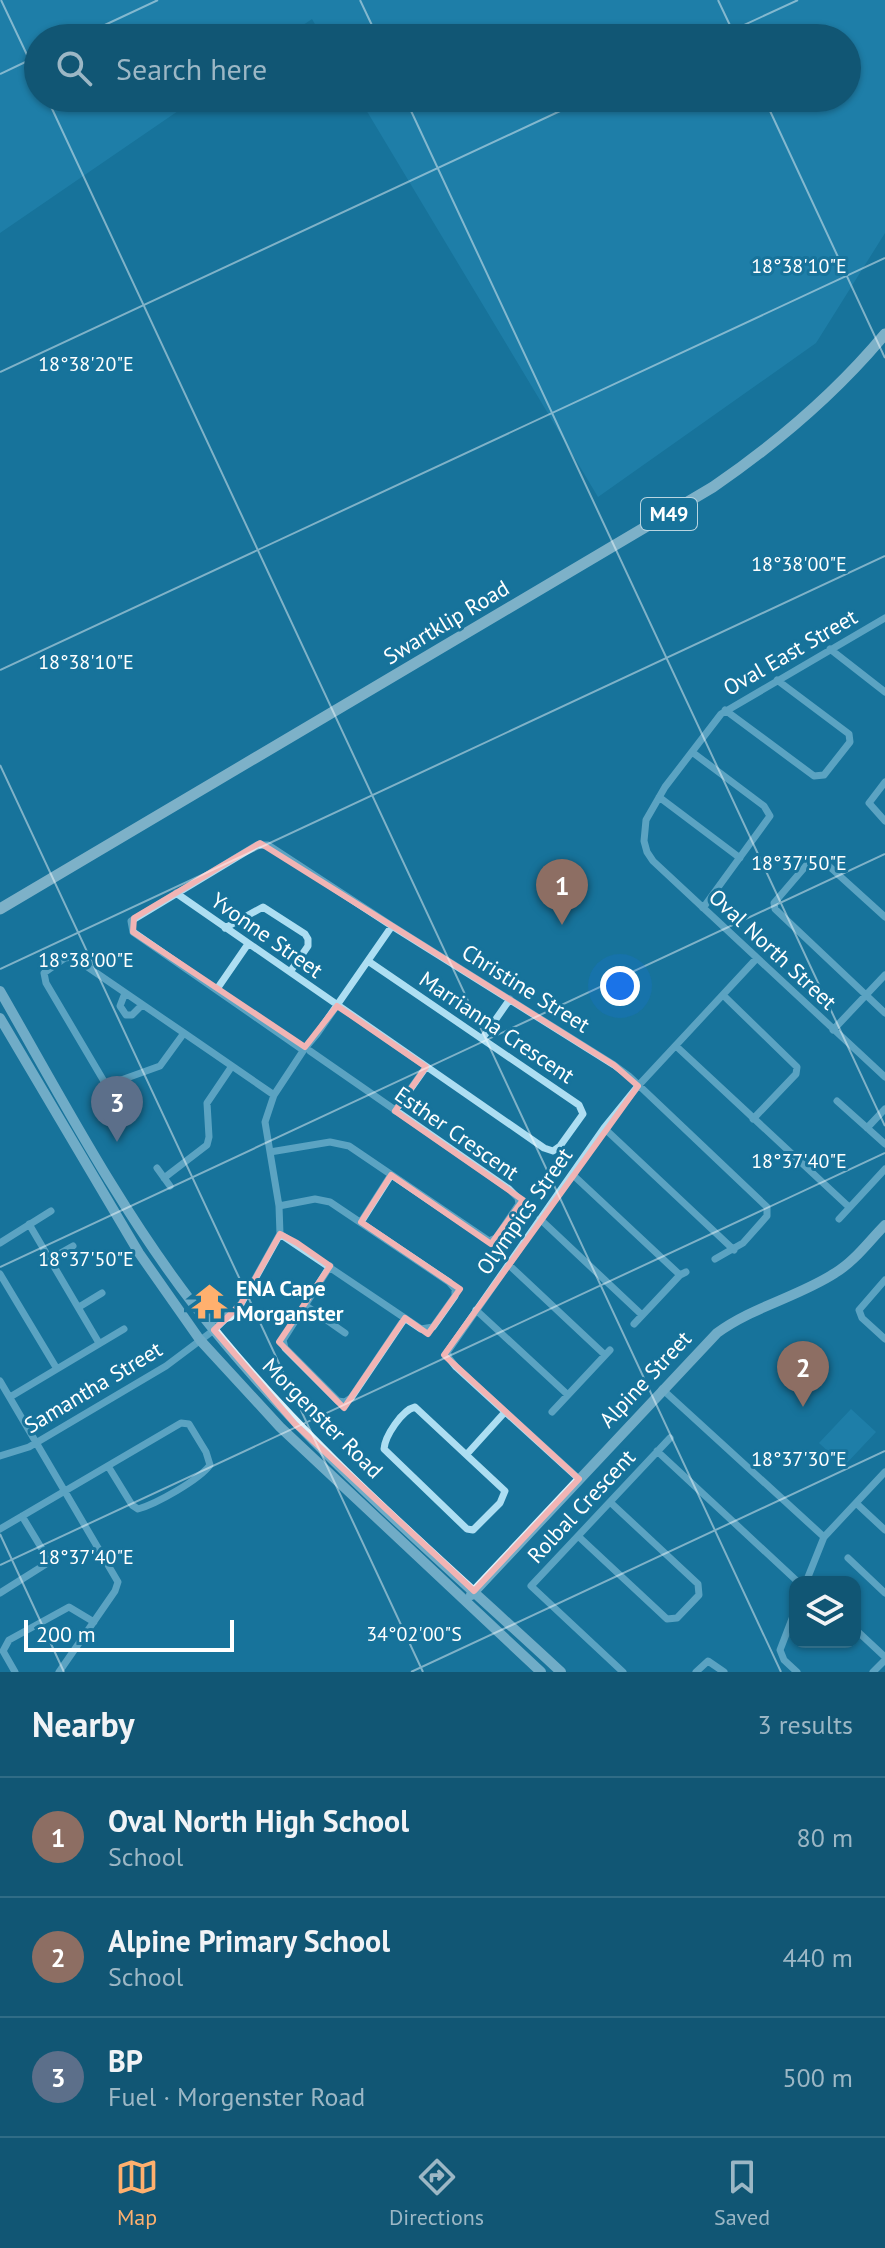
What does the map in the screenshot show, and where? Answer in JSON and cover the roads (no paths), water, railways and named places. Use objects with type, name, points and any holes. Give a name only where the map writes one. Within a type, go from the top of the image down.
[{"type":"main road","name":"Swartklip Road","points":[[0,909],[713,487],[793,428],[850,374],[885,334]]},
{"type":"main road","name":"Morgenster Road","points":[[0,991],[107,1175],[185,1294],[214,1330],[295,1424],[561,1672]]},
{"type":"main road","name":"Morgenster Road","points":[[0,1018],[139,1253],[200,1340],[280,1427],[541,1672]]},
{"type":"main road","name":"Alpine Street","points":[[465,1601],[662,1389],[723,1329],[839,1271],[885,1225]]},
{"type":"main road","points":[[185,1294],[210,1317],[230,1316]]},
{"type":"street","name":"Oval East Street","points":[[644,841],[646,820],[659,797],[725,710],[884,620]]},
{"type":"street","points":[[830,649],[885,692]]},
{"type":"street","points":[[725,710],[814,776],[824,775],[850,742],[849,734],[777,680]]},
{"type":"street","points":[[692,752],[769,812],[769,819],[703,908]]},
{"type":"street","points":[[885,782],[869,803],[885,821]]},
{"type":"street","points":[[659,797],[740,858]]},
{"type":"street","name":"Oval North Street","points":[[644,841],[650,858],[885,1077]]},
{"type":"street","name":"Christine Street","points":[[176,893],[253,847],[264,844],[614,1065],[767,1207],[767,1216],[734,1250]]},
{"type":"street","points":[[885,917],[820,858],[810,861],[774,903],[775,909],[885,1013]]},
{"type":"street","name":"Yvonne Street","points":[[176,893],[337,1006]]},
{"type":"street","name":"Esther Crescent","points":[[176,893],[134,918],[130,923],[132,929],[515,1194],[519,1204],[496,1238],[489,1241],[349,1146],[338,1142],[270,1152]]},
{"type":"street","points":[[225,928],[263,907],[305,934],[308,946],[290,972]]},
{"type":"street","points":[[279,1206],[326,1200],[449,1282],[455,1289],[455,1296],[431,1328],[421,1329],[280,1234],[279,1206],[265,1122],[274,1095],[392,926]]},
{"type":"street","points":[[217,989],[248,944]]},
{"type":"street","points":[[184,1033],[160,1066],[110,1084],[105,1083],[46,983],[44,973],[65,958],[73,957],[142,1005],[184,1033],[274,1095]]},
{"type":"street","name":"Olympics Street","points":[[579,1479],[448,1357],[450,1346],[604,1128],[638,1086],[757,958]]},
{"type":"street","name":"Marrianna Crescent","points":[[337,1006],[544,1148],[557,1150],[582,1116],[581,1107],[368,961]]},
{"type":"street","points":[[833,1030],[885,975]]},
{"type":"street","points":[[125,993],[120,1006],[126,1015],[132,1015],[142,1005]]},
{"type":"street","points":[[723,995],[797,1067],[796,1074],[753,1119]]},
{"type":"street","points":[[482,1039],[510,999]]},
{"type":"street","points":[[676,1046],[849,1207]]},
{"type":"street","points":[[164,1178],[207,1145],[207,1103],[232,1066]]},
{"type":"street","points":[[395,1111],[426,1067]]},
{"type":"street","points":[[837,1101],[885,1144]]},
{"type":"street","points":[[867,1128],[885,1109]]},
{"type":"street","points":[[604,1128],[734,1250],[715,1259]]},
{"type":"street","points":[[157,1168],[170,1186]]},
{"type":"street","points":[[839,1219],[885,1169]]},
{"type":"street","points":[[572,1174],[683,1274],[634,1324]]},
{"type":"street","points":[[361,1222],[391,1175]]},
{"type":"street","points":[[0,1243],[51,1211]]},
{"type":"street","points":[[540,1219],[642,1315]]},
{"type":"street","points":[[29,1224],[99,1343]]},
{"type":"street","name":"Samantha Street","points":[[0,1456],[35,1443],[166,1366],[214,1330],[245,1298],[280,1234]]},
{"type":"street","points":[[50,1259],[73,1246]]},
{"type":"street","points":[[509,1265],[608,1352],[552,1412]]},
{"type":"street","points":[[330,1266],[284,1336],[285,1348],[341,1402],[351,1398],[405,1318]]},
{"type":"street","points":[[0,1274],[57,1369]]},
{"type":"street","points":[[885,1280],[859,1310],[862,1318],[885,1339]]},
{"type":"street","points":[[79,1307],[102,1293]]},
{"type":"street","points":[[305,1305],[345,1333]]},
{"type":"street","points":[[476,1310],[568,1395]]},
{"type":"street","points":[[10,1397],[124,1329]]},
{"type":"street","points":[[0,1381],[118,1582],[115,1591],[59,1672]]},
{"type":"street","points":[[662,1389],[824,1537]]},
{"type":"street","points":[[415,1407],[467,1454],[506,1493],[500,1503],[471,1530],[386,1453],[384,1444],[406,1411],[415,1407]]},
{"type":"street","points":[[467,1454],[505,1412]]},
{"type":"street","points":[[0,1529],[176,1425],[189,1424],[210,1465],[182,1486],[138,1509],[132,1505],[108,1466]]},
{"type":"street","name":"Rolbal Crescent","points":[[524,1593],[670,1438]]},
{"type":"street","name":"Rolbal Crescent","points":[[657,1451],[792,1576]]},
{"type":"street","points":[[808,1576],[824,1537],[885,1472]]},
{"type":"street","points":[[578,1536],[667,1619],[677,1618],[699,1595],[698,1584],[610,1502]]},
{"type":"street","points":[[856,1503],[885,1530]]},
{"type":"street","points":[[0,1593],[46,1564],[45,1554],[22,1516]]},
{"type":"street","points":[[848,1558],[885,1593]]},
{"type":"street","name":"Rolbal Crescent","points":[[531,1586],[623,1672]]},
{"type":"street","points":[[15,1672],[3,1651],[9,1640],[69,1607],[94,1622]]},
{"type":"street","points":[[789,1627],[780,1650],[784,1660],[797,1672]]},
{"type":"street","points":[[861,1635],[885,1658],[873,1672]]},
{"type":"street","points":[[696,1672],[708,1661],[724,1672]]},
{"type":"place","name":"Oval North High School","points":[[562,925]]},
{"type":"place","name":"BP","points":[[117,1142]]},
{"type":"place","name":"ENA Cape Morganster","points":[[210,1301]]},
{"type":"place","name":"Alpine Primary School","points":[[803,1407]]}]
